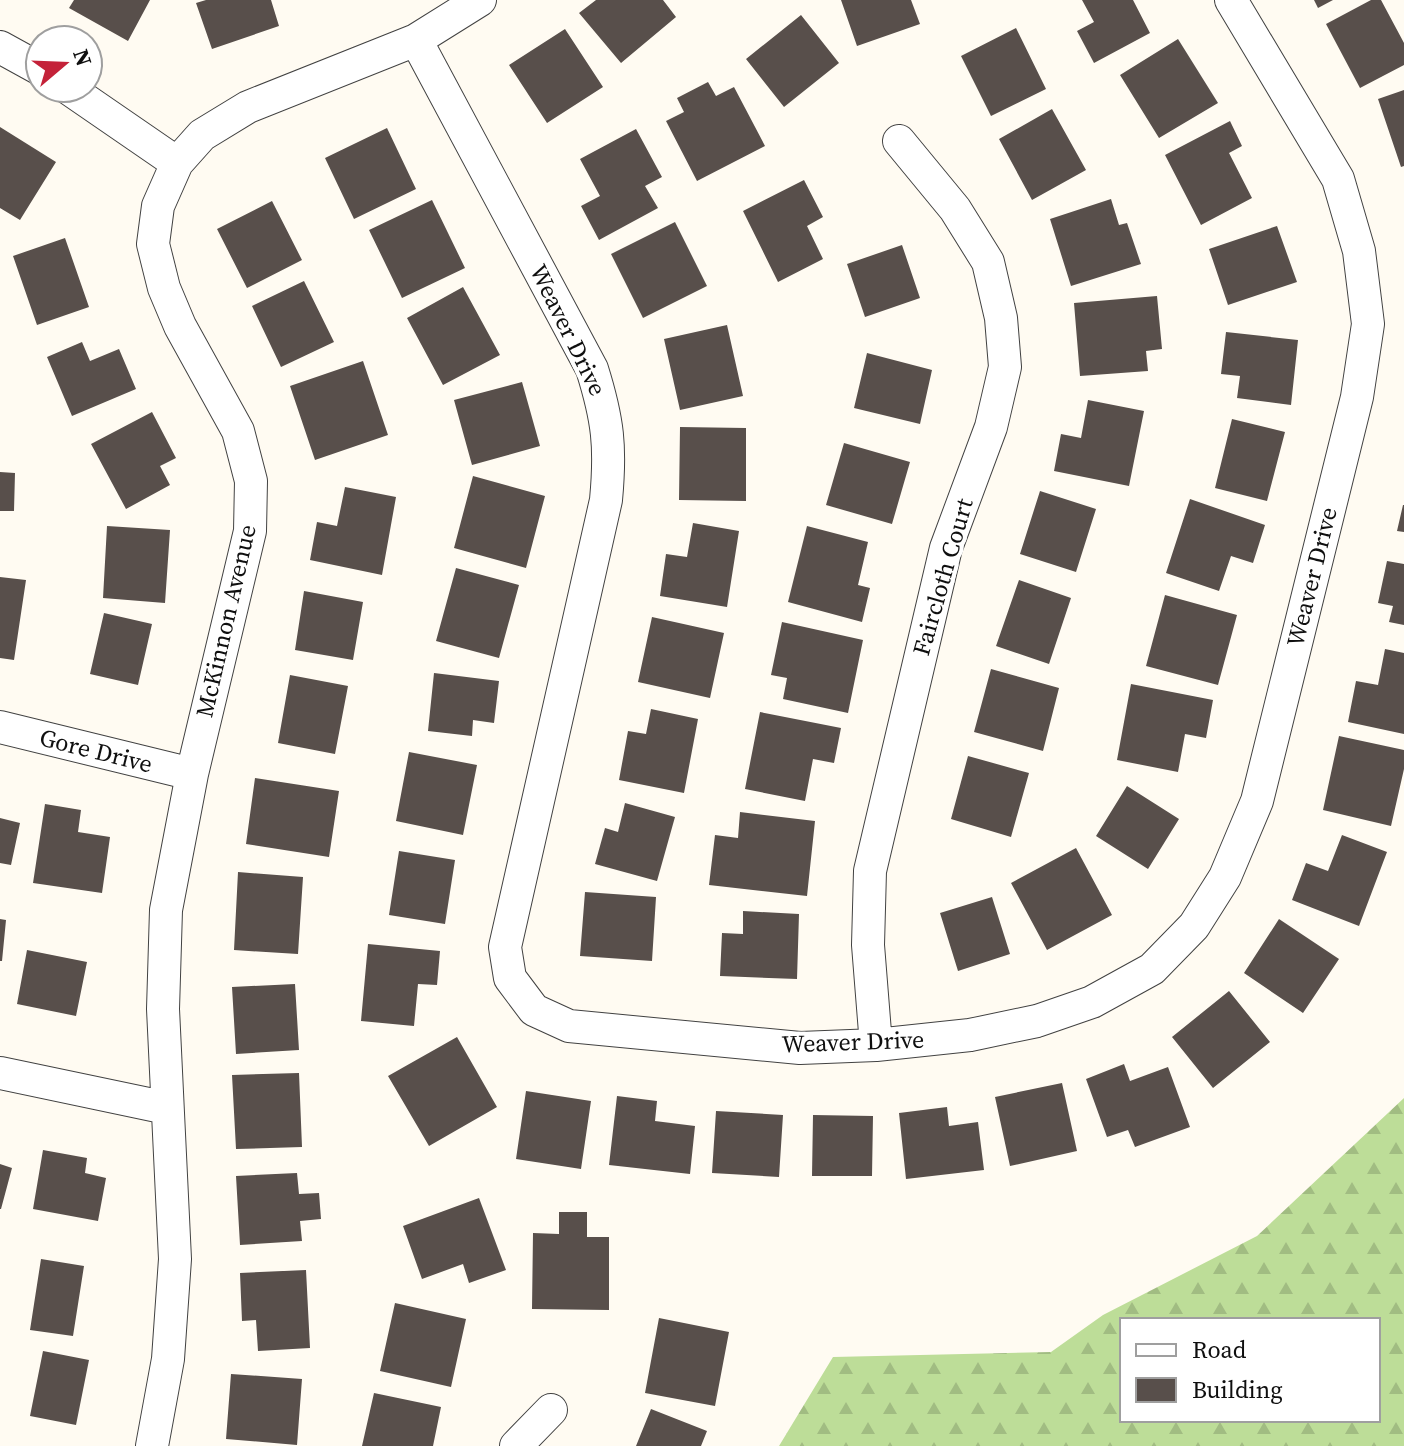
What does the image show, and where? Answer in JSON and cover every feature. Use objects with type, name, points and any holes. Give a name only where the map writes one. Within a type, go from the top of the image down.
[{"type":"street","name":"McKinnon Avenue","points":[[152,1446],[168,1359],[175,1259],[163,1009],[166,910],[192,774],[250,531],[251,481],[238,431],[169,301],[153,244],[158,206],[177,163],[202,135],[248,107],[416,40],[480,0]]},
{"type":"street","name":"Weaver Drive","points":[[416,40],[592,369],[605,410],[610,457],[606,500],[505,947],[510,978],[534,1010],[569,1026],[800,1048],[876,1045],[970,1035],[1037,1021],[1092,1002],[1152,969],[1194,926],[1225,877],[1257,801],[1357,397],[1368,324],[1359,251],[1338,179],[1231,0]]},
{"type":"street","points":[[0,47],[24,60]]},
{"type":"street","points":[[91,104],[177,163]]},
{"type":"street","name":"Faircloth Court","points":[[876,1045],[868,945],[870,871],[946,548],[991,427],[1005,367],[1001,318],[988,262],[955,209],[899,141]]},
{"type":"street","name":"Gore Drive","points":[[0,727],[192,774]]},
{"type":"street","points":[[0,1073],[167,1108]]},
{"type":"street","points":[[516,1446],[551,1410]]},
{"type":"green space","points":[[1404,1098],[1404,1446],[779,1446],[833,1357],[1051,1352],[1103,1315],[1257,1236]]},
{"type":"building","points":[[74,0],[150,0],[128,41],[104,28],[104,24],[98,24],[69,8]]},
{"type":"building","points":[[206,0],[271,0],[279,26],[212,49],[196,3]]},
{"type":"building","points":[[596,0],[663,0],[676,17],[621,63],[579,13]]},
{"type":"building","points":[[841,0],[911,0],[920,24],[857,46]]},
{"type":"building","points":[[1082,0],[1133,0],[1150,33],[1094,63],[1077,31],[1094,22]]},
{"type":"building","points":[[1314,0],[1333,0],[1318,8]]},
{"type":"building","points":[[1371,0],[1381,0],[1404,43],[1404,65],[1360,88],[1326,24]]},
{"type":"building","points":[[801,15],[839,63],[784,107],[746,59]]},
{"type":"building","points":[[1016,28],[1046,89],[991,116],[961,56]]},
{"type":"building","points":[[565,29],[603,87],[547,123],[509,65]]},
{"type":"building","points":[[1178,39],[1218,103],[1159,138],[1120,75]]},
{"type":"building","points":[[708,82],[716,96],[734,87],[765,146],[697,181],[666,121],[684,112],[677,98]]},
{"type":"building","points":[[1404,90],[1404,166],[1401,167],[1378,99]]},
{"type":"building","points":[[1052,109],[1086,170],[1032,200],[999,139]]},
{"type":"building","points":[[1230,121],[1242,146],[1229,153],[1252,198],[1201,225],[1165,155]]},
{"type":"building","points":[[0,127],[56,162],[20,220],[0,208]]},
{"type":"building","points":[[387,128],[416,189],[354,219],[325,158]]},
{"type":"building","points":[[636,129],[662,177],[645,186],[658,208],[599,240],[581,206],[600,196],[580,159]]},
{"type":"building","points":[[804,180],[823,217],[807,226],[823,259],[778,282],[743,211]]},
{"type":"building","points":[[1111,199],[1119,225],[1127,223],[1141,264],[1071,286],[1050,219]]},
{"type":"building","points":[[432,200],[465,268],[402,298],[369,230]]},
{"type":"building","points":[[272,201],[302,260],[247,288],[217,229]]},
{"type":"building","points":[[675,222],[707,286],[643,318],[611,254]]},
{"type":"building","points":[[1277,226],[1297,282],[1228,305],[1209,249]]},
{"type":"building","points":[[65,238],[89,307],[37,325],[13,256]]},
{"type":"building","points":[[902,245],[920,298],[865,317],[847,264]]},
{"type":"building","points":[[304,281],[334,342],[281,367],[252,306]]},
{"type":"building","points":[[463,287],[500,355],[443,385],[407,318]]},
{"type":"building","points":[[1157,296],[1162,349],[1146,351],[1148,371],[1080,376],[1074,303]]},
{"type":"building","points":[[727,325],[743,396],[680,410],[664,339]]},
{"type":"building","points":[[1226,332],[1298,340],[1291,405],[1237,398],[1240,376],[1221,374]]},
{"type":"building","points":[[82,342],[90,361],[119,349],[136,389],[72,416],[47,357]]},
{"type":"building","points":[[867,353],[932,370],[920,424],[854,408]]},
{"type":"building","points":[[363,361],[388,435],[315,460],[290,386]]},
{"type":"building","points":[[522,382],[540,446],[472,465],[454,400]]},
{"type":"building","points":[[1088,400],[1144,411],[1129,486],[1054,471],[1061,434],[1081,438]]},
{"type":"building","points":[[152,412],[176,458],[160,466],[170,485],[126,509],[91,444]]},
{"type":"building","points":[[1232,419],[1285,432],[1267,501],[1215,488]]},
{"type":"building","points":[[680,427],[746,428],[746,501],[679,500]]},
{"type":"building","points":[[844,443],[910,462],[892,524],[826,505]]},
{"type":"building","points":[[0,472],[15,473],[14,511],[0,511]]},
{"type":"building","points":[[473,476],[545,496],[526,568],[454,548]]},
{"type":"building","points":[[345,487],[396,497],[382,575],[310,560],[317,522],[337,526]]},
{"type":"building","points":[[1040,491],[1096,509],[1076,572],[1020,554]]},
{"type":"building","points":[[1190,499],[1265,525],[1253,563],[1231,556],[1219,591],[1166,573]]},
{"type":"building","points":[[1404,505],[1404,532],[1397,531]]},
{"type":"building","points":[[693,523],[739,531],[727,607],[660,596],[666,554],[687,557]]},
{"type":"building","points":[[107,526],[170,530],[165,603],[103,598]]},
{"type":"building","points":[[807,526],[868,542],[858,585],[870,588],[862,622],[788,602]]},
{"type":"building","points":[[1387,561],[1404,564],[1404,625],[1389,622],[1393,606],[1378,603]]},
{"type":"building","points":[[456,568],[519,585],[499,658],[436,641]]},
{"type":"building","points":[[0,577],[26,580],[14,660],[0,658]]},
{"type":"building","points":[[1019,580],[1071,598],[1049,664],[996,646]]},
{"type":"building","points":[[304,591],[363,602],[353,660],[295,650]]},
{"type":"building","points":[[1165,595],[1237,615],[1218,685],[1146,666]]},
{"type":"building","points":[[104,613],[152,624],[138,685],[90,674]]},
{"type":"building","points":[[652,617],[724,633],[710,698],[638,682]]},
{"type":"building","points":[[782,622],[863,640],[848,713],[783,699],[787,678],[771,675]]},
{"type":"building","points":[[1385,649],[1404,653],[1404,734],[1348,722],[1356,681],[1378,685]]},
{"type":"building","points":[[991,669],[1059,688],[1043,751],[974,732]]},
{"type":"building","points":[[434,673],[499,681],[494,723],[473,720],[472,736],[428,731]]},
{"type":"building","points":[[290,675],[348,686],[335,754],[278,743]]},
{"type":"building","points":[[1131,684],[1213,700],[1206,738],[1185,734],[1178,772],[1117,760]]},
{"type":"building","points":[[651,709],[698,719],[684,793],[619,780],[628,731],[646,734]]},
{"type":"building","points":[[760,712],[841,728],[834,763],[813,759],[805,801],[745,789]]},
{"type":"building","points":[[1339,736],[1404,750],[1404,769],[1391,826],[1323,810]]},
{"type":"building","points":[[409,752],[477,765],[463,835],[396,821]]},
{"type":"building","points":[[968,756],[1029,773],[1011,837],[951,819]]},
{"type":"building","points":[[255,778],[339,791],[329,857],[246,844]]},
{"type":"building","points":[[1127,786],[1179,819],[1148,869],[1096,836]]},
{"type":"building","points":[[625,803],[675,817],[657,881],[595,864],[605,828],[618,832]]},
{"type":"building","points":[[45,804],[81,810],[78,832],[110,837],[102,893],[33,883]]},
{"type":"building","points":[[740,812],[815,821],[807,896],[709,885],[715,835],[738,838]]},
{"type":"building","points":[[0,818],[20,823],[11,865],[0,863]]},
{"type":"building","points":[[1342,835],[1387,852],[1359,926],[1292,900],[1306,863],[1328,871]]},
{"type":"building","points":[[1076,848],[1112,915],[1047,950],[1011,883]]},
{"type":"building","points":[[399,851],[455,860],[445,924],[389,915]]},
{"type":"building","points":[[238,872],[303,877],[298,954],[234,950]]},
{"type":"building","points":[[585,892],[656,897],[652,961],[580,956]]},
{"type":"building","points":[[992,897],[1010,954],[958,971],[940,913]]},
{"type":"building","points":[[743,911],[799,914],[797,979],[720,976],[722,933],[743,934]]},
{"type":"building","points":[[0,919],[6,920],[2,961],[0,961]]},
{"type":"building","points":[[1279,919],[1339,959],[1303,1013],[1244,973]]},
{"type":"building","points":[[368,944],[440,951],[437,985],[418,984],[414,1026],[361,1021]]},
{"type":"building","points":[[27,950],[87,962],[76,1016],[17,1004]]},
{"type":"building","points":[[295,984],[299,1050],[236,1054],[232,987]]},
{"type":"building","points":[[1229,991],[1270,1042],[1213,1088],[1172,1037]]},
{"type":"building","points":[[457,1037],[497,1107],[429,1146],[388,1076]]},
{"type":"building","points":[[1124,1064],[1130,1081],[1168,1067],[1190,1127],[1135,1147],[1128,1130],[1107,1137],[1086,1079]]},
{"type":"building","points":[[299,1073],[302,1147],[236,1149],[232,1075]]},
{"type":"building","points":[[1062,1083],[1077,1151],[1010,1166],[995,1097]]},
{"type":"building","points":[[526,1091],[591,1101],[581,1169],[516,1159]]},
{"type":"building","points":[[617,1096],[657,1101],[655,1121],[695,1126],[690,1174],[609,1165]]},
{"type":"building","points":[[947,1107],[949,1126],[978,1122],[984,1170],[906,1179],[899,1113]]},
{"type":"building","points":[[716,1111],[783,1115],[779,1177],[712,1173]]},
{"type":"building","points":[[813,1115],[873,1116],[872,1176],[812,1176]]},
{"type":"building","points":[[43,1150],[87,1158],[85,1173],[106,1178],[98,1221],[33,1209]]},
{"type":"building","points":[[0,1164],[12,1168],[1,1209],[0,1209]]},
{"type":"building","points":[[297,1173],[299,1194],[319,1193],[321,1219],[300,1221],[302,1241],[240,1245],[236,1176]]},
{"type":"building","points":[[479,1198],[506,1270],[469,1283],[463,1264],[422,1279],[403,1226]]},
{"type":"building","points":[[559,1212],[587,1212],[587,1237],[609,1237],[609,1310],[532,1309],[533,1233],[559,1234]]},
{"type":"building","points":[[41,1259],[84,1266],[73,1336],[30,1330]]},
{"type":"building","points":[[306,1270],[310,1348],[258,1351],[256,1320],[242,1321],[240,1273]]},
{"type":"building","points":[[395,1303],[466,1319],[451,1387],[380,1371]]},
{"type":"building","points":[[659,1318],[729,1332],[715,1406],[645,1393]]},
{"type":"building","points":[[43,1351],[89,1360],[76,1425],[30,1416]]},
{"type":"building","points":[[231,1374],[302,1379],[297,1445],[226,1439]]},
{"type":"building","points":[[374,1393],[441,1407],[433,1446],[362,1446]]},
{"type":"building","points":[[651,1409],[707,1431],[701,1446],[636,1446]]}]
